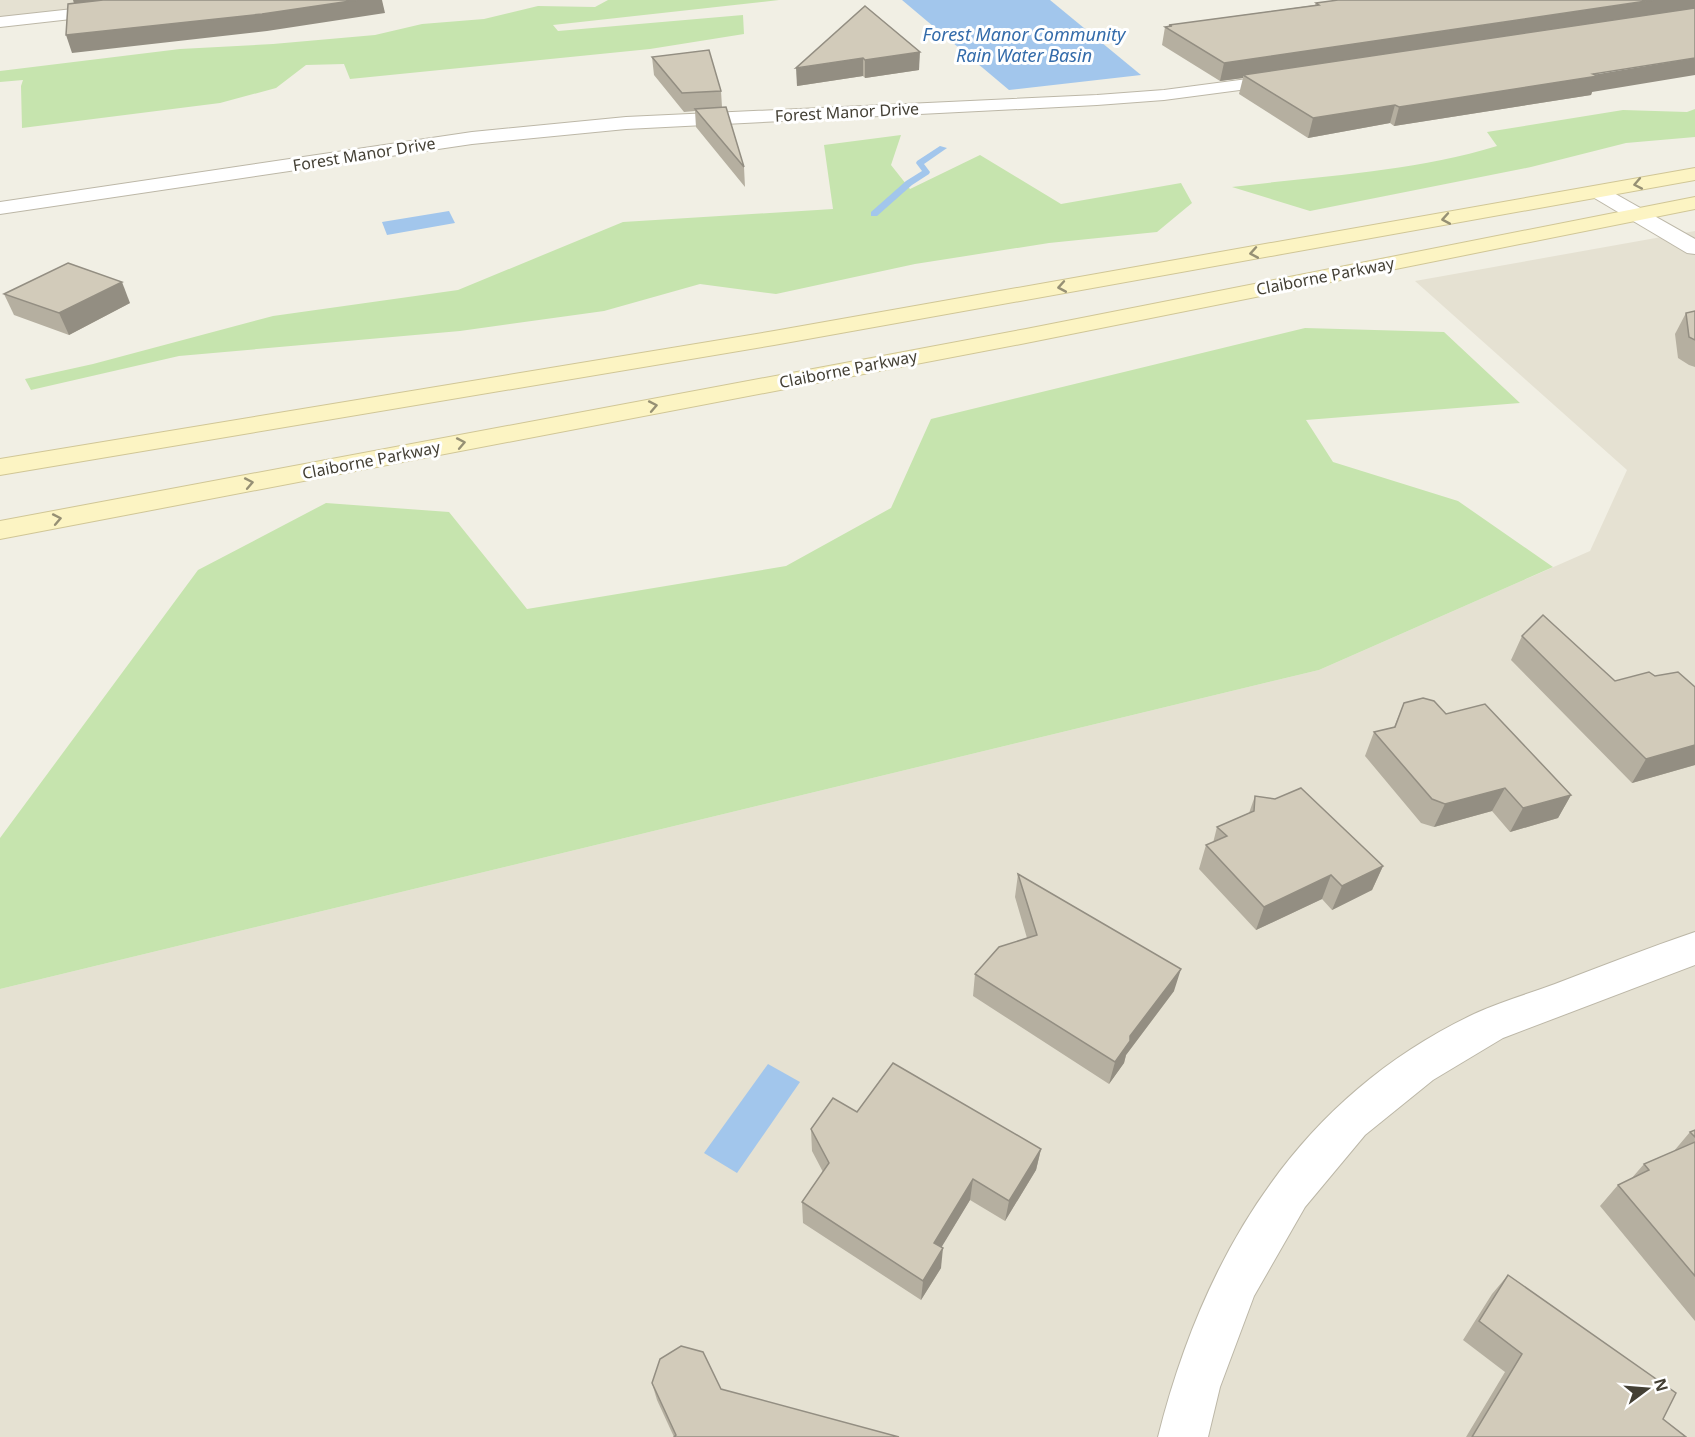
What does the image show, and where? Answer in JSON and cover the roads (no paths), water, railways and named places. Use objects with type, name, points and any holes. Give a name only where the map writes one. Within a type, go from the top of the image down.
[{"type":"main road","name":"Claiborne Parkway","points":[[0,467],[774,338],[1695,174]]},
{"type":"main road","name":"Claiborne Parkway","points":[[0,530],[1026,336],[1695,203]]},
{"type":"street","points":[[0,22],[196,0]]},
{"type":"street","name":"Forest Manor Drive","points":[[0,208],[472,138],[551,129],[626,123],[1108,99],[1215,90],[1306,76]]},
{"type":"street","points":[[1598,192],[1695,248]]},
{"type":"street","points":[[1183,1437],[1194,1387],[1235,1282],[1289,1192],[1350,1121],[1418,1067],[1489,1026],[1695,948]]},
{"type":"water","name":"Forest Manor Community Rain Water Basin","points":[[902,0],[1050,0],[1141,75],[1009,90]]},
{"type":"water","points":[[449,211],[455,223],[387,235],[382,222]]},
{"type":"water","points":[[768,1064],[800,1082],[737,1173],[704,1153]]},
{"type":"waterway","points":[[874,214],[909,183],[926,172],[920,163],[943,148]]}]
